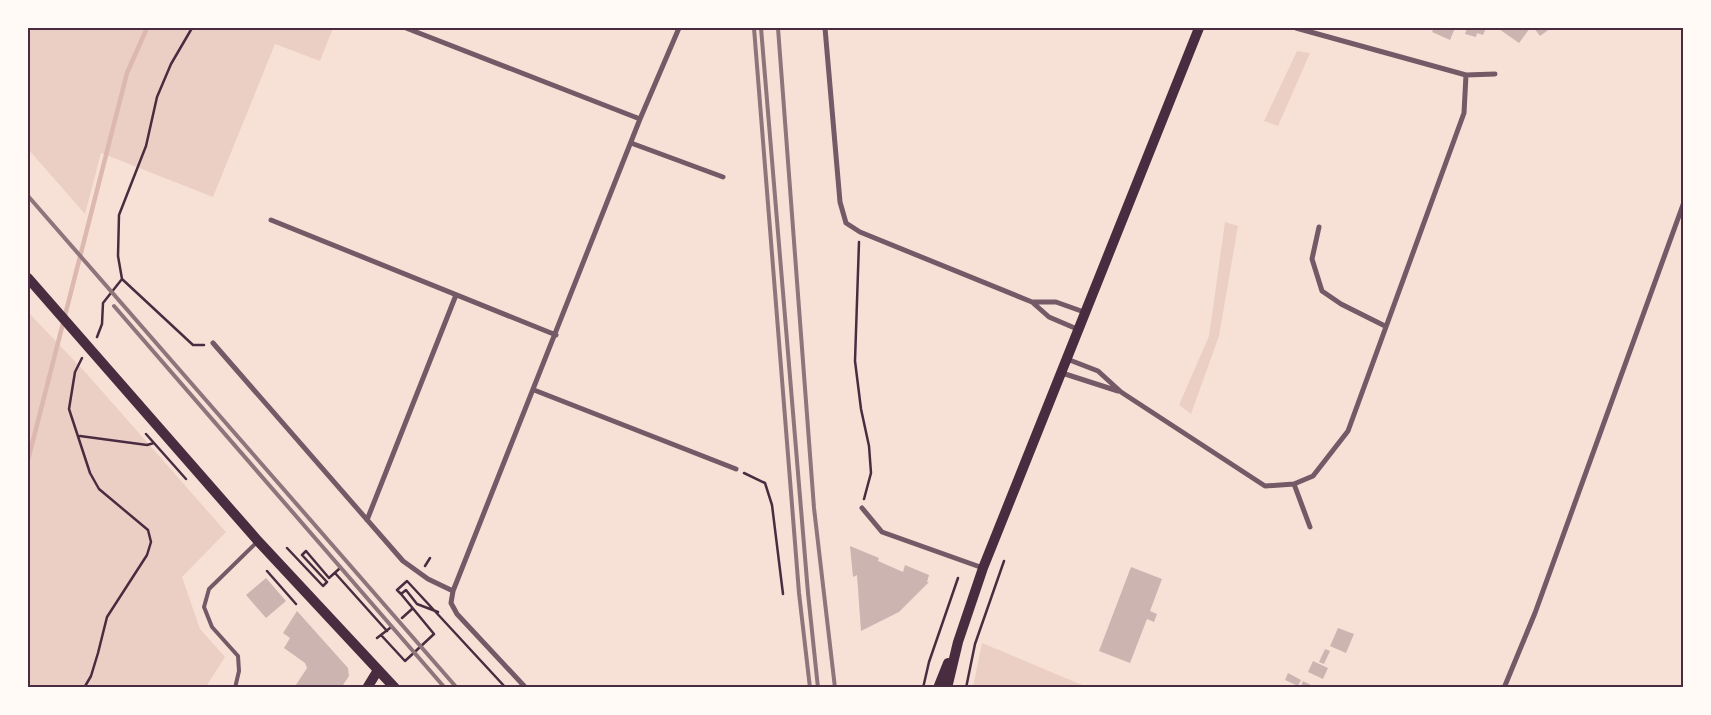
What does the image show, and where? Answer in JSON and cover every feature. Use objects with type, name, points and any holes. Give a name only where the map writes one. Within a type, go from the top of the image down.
[{"type":"main road","points":[[938,688],[962,630],[983,568],[1062,373],[1077,329],[1199,28]]},
{"type":"main road","points":[[29,280],[258,542],[394,688]]},
{"type":"main road","points":[[947,688],[962,630]]},
{"type":"main road","points":[[367,688],[378,670]]},
{"type":"street","points":[[406,28],[640,119]]},
{"type":"street","points":[[526,688],[457,614],[451,603],[453,591],[640,119],[679,28]]},
{"type":"street","points":[[825,28],[840,202],[846,222],[860,232],[1032,302],[1049,317],[1077,329]]},
{"type":"street","points":[[1296,28],[1466,74],[1494,74]]},
{"type":"street","points":[[1067,359],[1098,371],[1121,392],[1266,486],[1294,484],[1313,476],[1348,431],[1464,113],[1466,74]]},
{"type":"street","points":[[631,143],[723,177]]},
{"type":"street","points":[[1504,688],[1535,613],[1681,216],[1684,202]]},
{"type":"street","points":[[270,220],[556,335]]},
{"type":"street","points":[[1319,227],[1312,259],[1322,291],[1340,304],[1385,326]]},
{"type":"street","points":[[367,520],[456,295]]},
{"type":"street","points":[[1032,302],[1056,302],[1084,312]]},
{"type":"street","points":[[213,344],[410,568],[453,591]]},
{"type":"street","points":[[1062,373],[1121,392]]},
{"type":"street","points":[[534,390],[736,469]]},
{"type":"street","points":[[1294,484],[1310,528]]},
{"type":"street","points":[[862,508],[882,532],[983,568]]},
{"type":"lane","points":[[236,688],[239,671],[238,656],[212,627],[204,607],[209,589],[258,542]]},
{"type":"path","points":[[192,28],[171,64],[157,97],[146,146],[119,215],[118,256],[122,279],[193,346],[202,346]]},
{"type":"path","points":[[860,232],[857,254],[855,361],[861,409],[869,446],[871,473],[862,508]]},
{"type":"path","points":[[84,688],[91,676],[107,617],[150,549],[150,535],[148,530],[99,489],[90,473],[80,436],[146,445],[154,443]]},
{"type":"path","points":[[736,469],[765,483],[772,505],[783,594]]},
{"type":"path","points":[[288,548],[323,586],[326,582],[302,555],[306,551],[329,578],[339,569]]},
{"type":"path","points":[[966,688],[975,644],[1004,561]]},
{"type":"path","points":[[335,573],[388,629],[377,638]]},
{"type":"path","points":[[923,688],[929,662],[958,578]]},
{"type":"path","points":[[381,635],[404,661],[434,634],[397,590],[407,581],[438,612],[506,688]]},
{"type":"path","points":[[401,594],[406,590],[417,604],[438,612]]},
{"type":"path","points":[[402,618],[412,609]]},
{"type":"path","points":[[397,653],[401,659],[398,662]]},
{"type":"shaded area","points":[[28,28],[333,28],[320,61],[275,44],[213,197],[101,153],[85,214],[28,149]]},
{"type":"shaded area","points":[[1297,51],[1310,53],[1278,126],[1264,121]]},
{"type":"shaded area","points":[[1225,222],[1238,226],[1219,336],[1191,414],[1179,405],[1209,336]]},
{"type":"shaded area","points":[[28,312],[86,373],[226,532],[182,577],[200,629],[225,657],[206,687],[28,687]]},
{"type":"shaded area","points":[[982,643],[1075,682],[1088,687],[973,687]]},
{"type":"building","points":[[1434,28],[1455,28],[1450,40],[1432,32]]},
{"type":"building","points":[[1467,28],[1486,28],[1483,35],[1477,33],[1476,37],[1465,34]]},
{"type":"building","points":[[1530,28],[1519,43],[1499,29]]},
{"type":"building","points":[[1534,28],[1551,28],[1540,36]]},
{"type":"building","points":[[850,546],[879,558],[878,561],[903,572],[905,565],[929,575],[927,582],[929,582],[899,612],[861,631],[857,575],[853,577]]},
{"type":"building","points":[[1131,567],[1162,579],[1150,611],[1157,614],[1154,622],[1147,619],[1130,663],[1099,651]]},
{"type":"building","points":[[266,578],[286,601],[266,618],[246,595]]},
{"type":"building","points":[[297,611],[348,668],[349,676],[341,688],[294,688],[307,668],[305,663],[284,648],[290,638],[283,633]]},
{"type":"building","points":[[1338,628],[1354,634],[1346,653],[1330,646]]},
{"type":"building","points":[[1325,649],[1330,651],[1324,664],[1319,662]]},
{"type":"building","points":[[1313,661],[1328,668],[1323,679],[1308,672]]},
{"type":"building","points":[[1288,673],[1301,680],[1298,686],[1285,680]]},
{"type":"building","points":[[1303,681],[1317,688],[1300,688]]},
{"type":"waterway","points":[[28,460],[127,73],[147,28]]},
{"type":"railway","points":[[754,28],[799,593],[810,688]]},
{"type":"railway","points":[[761,28],[808,593],[818,688]]},
{"type":"railway","points":[[778,28],[814,508],[835,688]]},
{"type":"railway","points":[[28,196],[457,688]]},
{"type":"railway","points":[[114,306],[445,688]]}]
